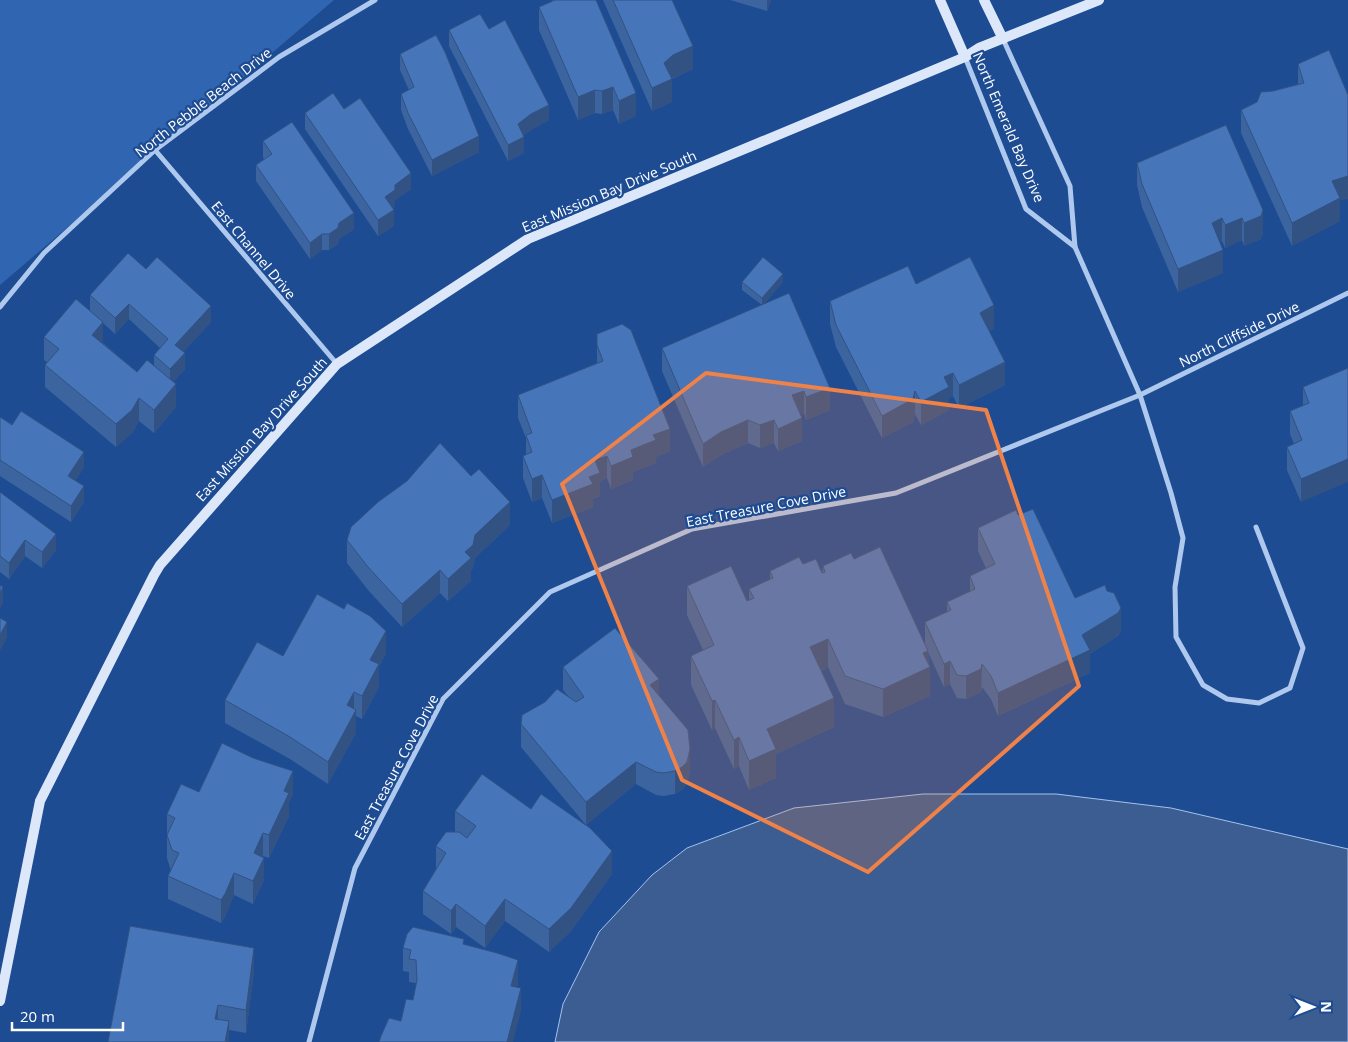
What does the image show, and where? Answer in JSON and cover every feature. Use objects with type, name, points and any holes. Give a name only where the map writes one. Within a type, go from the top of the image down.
[{"type":"street","name":"North Pebble Beach Drive","points":[[0,307],[44,253],[155,150],[279,57],[374,0]]},
{"type":"street","name":"North Emerald Bay Drive","points":[[940,0],[1026,209],[1075,247]]},
{"type":"street","name":"North Emerald Bay Drive","points":[[984,0],[1070,186],[1075,247],[1140,395],[1171,493],[1182,538],[1175,587],[1176,637],[1203,685],[1227,699],[1259,703],[1290,688],[1303,648],[1256,527]]},
{"type":"street","name":"East Mission Bay Drive South","points":[[0,1001],[40,801],[154,575],[160,565],[337,364],[528,239],[965,57],[980,48],[1099,0]]},
{"type":"street","name":"East Channel Drive","points":[[155,150],[337,364]]},
{"type":"street","name":"North Cliffside Drive","points":[[1140,395],[1348,292]]},
{"type":"street","name":"East Treasure Cove Drive","points":[[309,1042],[355,868],[443,699],[550,592],[692,529],[896,494],[1140,395]]},
{"type":"highlighted area","points":[[706,373],[986,410],[1079,686],[868,872],[682,780],[562,484]]},
{"type":"shaded area","points":[[0,0],[334,0],[0,285]]},
{"type":"shaded area","points":[[923,794],[1056,794],[1171,808],[1348,849],[1348,1042],[555,1042],[563,1004],[599,932],[652,875],[687,848],[794,808]]},
{"type":"building","points":[[555,0],[596,0],[636,93],[619,101],[613,87],[602,91],[595,90],[578,97],[539,7]]},
{"type":"building","points":[[613,0],[672,0],[693,46],[673,55],[664,63],[672,79],[652,88]]},
{"type":"building","points":[[480,14],[489,29],[505,20],[549,105],[531,114],[518,124],[524,137],[508,145],[449,30]]},
{"type":"building","points":[[436,35],[445,52],[479,136],[432,160],[408,113],[401,94],[414,87],[400,54]]},
{"type":"building","points":[[1329,50],[1348,95],[1348,176],[1332,181],[1340,198],[1292,223],[1241,110],[1257,102],[1261,92],[1304,83],[1298,64]]},
{"type":"building","points":[[333,93],[344,109],[360,98],[411,173],[395,185],[395,190],[385,197],[394,210],[378,220],[305,113]]},
{"type":"building","points":[[292,122],[354,213],[339,223],[338,228],[329,234],[322,234],[310,243],[256,165],[272,154],[263,141]]},
{"type":"building","points":[[1226,125],[1263,210],[1261,216],[1244,223],[1242,218],[1225,225],[1222,218],[1212,223],[1223,250],[1178,269],[1142,184],[1137,163]]},
{"type":"building","points":[[128,253],[146,269],[157,257],[211,306],[175,345],[185,353],[170,369],[154,355],[168,339],[129,304],[115,318],[90,295]]},
{"type":"building","points":[[763,257],[783,274],[762,298],[742,282]]},
{"type":"building","points":[[970,257],[994,305],[980,313],[1005,362],[959,385],[953,373],[944,377],[949,387],[921,402],[915,391],[913,399],[882,416],[836,325],[830,301],[908,266],[916,284]]},
{"type":"building","points":[[789,293],[830,388],[806,397],[804,391],[792,395],[802,418],[778,429],[774,420],[760,425],[748,420],[721,432],[703,444],[662,348]]},
{"type":"building","points":[[76,299],[103,322],[92,335],[137,372],[147,360],[176,384],[154,410],[139,398],[132,410],[116,424],[45,365],[59,349],[44,337]]},
{"type":"building","points":[[622,324],[631,330],[670,429],[653,435],[656,440],[631,450],[633,457],[611,466],[607,456],[595,460],[600,473],[589,477],[593,484],[552,500],[542,475],[532,479],[523,456],[532,452],[526,435],[532,433],[518,395],[603,361],[597,345],[597,334]]},
{"type":"building","points":[[1348,368],[1348,459],[1301,479],[1287,447],[1302,440],[1290,411],[1309,403],[1303,387]]},
{"type":"building","points":[[21,411],[84,452],[68,476],[84,486],[71,506],[0,460],[0,417],[12,425]]},
{"type":"building","points":[[440,443],[471,476],[479,469],[510,502],[475,535],[473,545],[465,552],[471,558],[448,579],[440,570],[402,604],[368,567],[347,540],[351,527],[378,502],[407,481]]},
{"type":"building","points":[[0,492],[56,534],[42,552],[25,540],[9,563],[0,556]]},
{"type":"building","points":[[1033,509],[1075,598],[1105,585],[1107,591],[1114,593],[1121,608],[1118,613],[1082,635],[1090,650],[998,693],[991,676],[982,664],[981,669],[966,676],[957,675],[950,661],[944,664],[925,622],[951,610],[947,602],[975,589],[970,576],[995,564],[978,528],[1016,510],[1018,515]]},
{"type":"building","points":[[880,547],[928,651],[923,653],[930,667],[883,689],[845,676],[828,639],[810,647],[834,698],[767,729],[776,749],[749,761],[739,737],[734,740],[715,700],[712,701],[691,656],[714,645],[687,586],[731,566],[747,601],[754,598],[749,589],[773,578],[770,571],[799,557],[803,564],[816,559],[822,573],[825,572],[823,566],[851,553],[854,559]]},
{"type":"building","points":[[317,594],[344,609],[347,603],[370,616],[386,631],[370,660],[379,664],[362,696],[354,692],[347,705],[356,710],[328,762],[290,737],[225,700],[257,642],[283,656]]},
{"type":"building","points":[[0,618],[7,622],[0,635]]},
{"type":"building","points":[[615,628],[659,679],[650,685],[688,730],[690,749],[687,762],[675,771],[656,772],[636,762],[586,802],[521,724],[522,715],[545,702],[557,689],[576,702],[584,697],[563,667]]},
{"type":"building","points":[[222,743],[253,758],[293,771],[284,791],[289,793],[269,835],[263,833],[254,853],[264,858],[253,881],[234,873],[221,900],[168,876],[179,853],[172,850],[167,835],[175,818],[167,814],[181,784],[199,792]]},
{"type":"building","points":[[482,774],[531,809],[541,794],[590,828],[612,851],[571,908],[549,929],[505,899],[485,926],[456,904],[451,911],[423,891],[446,853],[436,846],[446,832],[459,832],[467,838],[476,826],[455,811]]},
{"type":"building","points":[[130,926],[254,948],[246,1010],[218,1005],[215,1019],[229,1021],[225,1042],[108,1042]]},
{"type":"building","points":[[413,927],[464,939],[463,944],[518,960],[511,986],[521,988],[507,1042],[379,1042],[389,1018],[401,1021],[406,999],[413,1000],[417,980],[416,960],[409,959],[411,950],[403,948],[407,934]]}]
